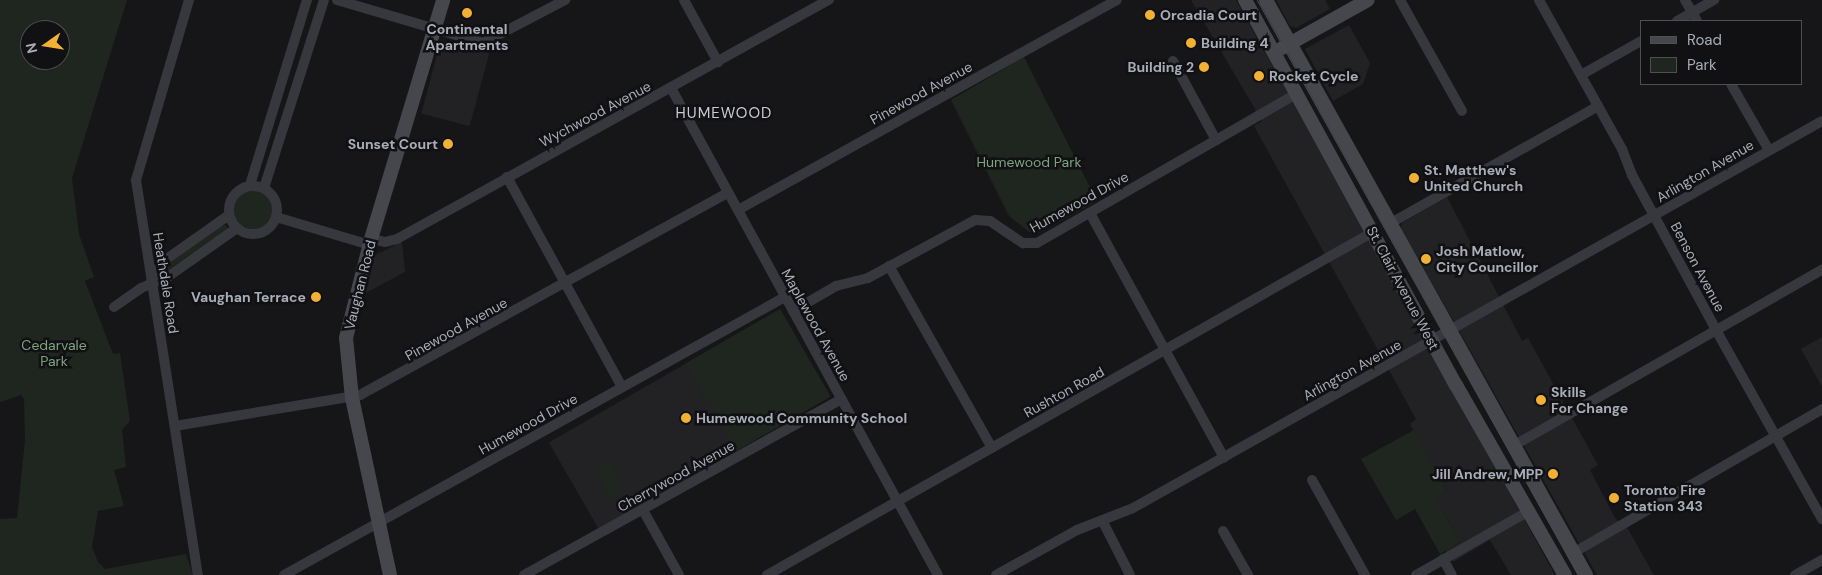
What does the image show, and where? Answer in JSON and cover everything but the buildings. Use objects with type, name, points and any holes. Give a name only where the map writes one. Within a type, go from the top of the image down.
[{"type":"main road","name":"Vaughan Road","points":[[390,575],[352,398],[346,338],[370,242],[443,0]]},
{"type":"main road","name":"St. Clair Avenue West","points":[[1244,0],[1294,95],[1374,232],[1433,341],[1566,575]]},
{"type":"main road","name":"St. Clair Avenue West","points":[[1266,0],[1512,446],[1586,575]]},
{"type":"main road","points":[[1273,53],[1368,0]]},
{"type":"street","name":"Heathdale Road","points":[[189,0],[137,169],[151,282],[198,575]]},
{"type":"street","points":[[250,185],[307,0]]},
{"type":"street","points":[[264,188],[324,0]]},
{"type":"street","points":[[337,0],[476,43],[488,42],[565,0]]},
{"type":"street","points":[[684,0],[718,62]]},
{"type":"street","name":"Wychwood Avenue","points":[[276,217],[370,242],[396,240],[829,0]]},
{"type":"street","name":"Pinewood Avenue","points":[[738,210],[1117,0]]},
{"type":"street","points":[[1400,0],[1462,111]]},
{"type":"street","name":"Benson Avenue","points":[[1539,0],[1598,106],[1716,330],[1822,519]]},
{"type":"street","points":[[1685,0],[1695,17]]},
{"type":"street","points":[[1682,20],[1695,17],[1714,0]]},
{"type":"street","points":[[1581,75],[1640,42]]},
{"type":"street","points":[[1173,61],[1216,140]]},
{"type":"street","points":[[1732,85],[1769,150]]},
{"type":"street","name":"Maplewood Avenue","points":[[671,88],[938,575]]},
{"type":"street","name":"Humewood Drive","points":[[793,311],[836,286],[865,279],[974,220],[990,221],[1023,243],[1033,244],[1294,95]]},
{"type":"street","points":[[1389,224],[1598,106]]},
{"type":"street","name":"Arlington Avenue","points":[[996,575],[1077,530],[1103,522],[1224,458],[1822,121]]},
{"type":"street","points":[[507,177],[622,387]]},
{"type":"street","points":[[250,185],[264,188],[276,200],[276,217],[267,230],[260,233],[244,232],[237,228],[229,215],[230,199],[235,192],[250,185]]},
{"type":"street","name":"Pinewood Avenue","points":[[174,426],[352,398],[566,284],[728,193]]},
{"type":"street","points":[[1090,213],[1224,458]]},
{"type":"street","points":[[151,282],[161,263],[229,215]]},
{"type":"street","points":[[114,307],[151,282],[168,276],[237,228]]},
{"type":"street","name":"Rushton Road","points":[[767,575],[1166,352],[1374,232]]},
{"type":"street","points":[[889,266],[992,448]]},
{"type":"street","points":[[1512,446],[1822,270]]},
{"type":"street","name":"Humewood Drive","points":[[284,575],[786,297]]},
{"type":"street","name":"Cherrywood Avenue","points":[[524,575],[842,399]]},
{"type":"street","points":[[1573,553],[1822,409]]},
{"type":"street","points":[[1312,480],[1366,575]]},
{"type":"street","points":[[643,510],[679,575]]},
{"type":"street","points":[[1416,575],[1529,511]]},
{"type":"street","points":[[1103,522],[1130,575]]},
{"type":"street","points":[[1223,531],[1248,575]]},
{"type":"street","points":[[1443,560],[1452,575]]},
{"type":"street","points":[[1795,575],[1822,560]]},
{"type":"shaded area","points":[[1191,0],[1236,0],[1555,575],[1511,575],[1490,540],[1453,562],[1445,551],[1460,542],[1436,498],[1447,491],[1410,424],[1416,419],[1254,126],[1262,121]]},
{"type":"shaded area","points":[[1276,0],[1325,0],[1330,9],[1296,28],[1290,26]]},
{"type":"shaded area","points":[[1349,25],[1370,63],[1363,84],[1333,101],[1305,49]]},
{"type":"shaded area","points":[[441,40],[489,53],[470,126],[421,113]]},
{"type":"shaded area","points":[[1447,197],[1522,341],[1528,338],[1598,465],[1590,470],[1615,518],[1628,529],[1654,575],[1597,575],[1401,228],[1402,223]]},
{"type":"shaded area","points":[[402,242],[405,272],[362,295],[375,255]]},
{"type":"shaded area","name":"Humewood Community School","points":[[780,309],[830,396],[599,530],[549,443]]},
{"type":"shaded area","points":[[1822,337],[1822,387],[1801,349]]},
{"type":"green space","name":"Cedarvale Park","points":[[0,0],[127,0],[72,178],[79,234],[94,277],[85,281],[113,354],[120,353],[130,421],[122,430],[126,467],[114,470],[124,506],[98,511],[92,547],[98,562],[105,569],[186,554],[193,575],[0,575],[0,519],[17,518],[25,440],[24,399],[21,395],[0,402]]},
{"type":"green space","name":"Humewood Park","points":[[1024,57],[1097,201],[1039,233],[1029,232],[1009,216],[951,100]]},
{"type":"green space","points":[[257,189],[264,192],[270,198],[273,209],[272,217],[264,226],[257,229],[249,229],[242,226],[234,217],[233,205],[236,198],[245,190]]},
{"type":"green space","points":[[226,225],[228,229],[165,272],[164,267]]},
{"type":"green space","points":[[780,309],[830,396],[736,451],[686,364]]},
{"type":"green space","points":[[1414,430],[1447,491],[1436,498],[1460,542],[1440,554],[1415,509],[1396,520],[1361,459]]},
{"type":"green space","points":[[608,461],[621,485],[622,494],[610,501],[602,478],[595,470]]},
{"type":"tram line","points":[[1257,0],[1578,575]]},
{"type":"place","name":"Continental Apartments","points":[[467,13]]},
{"type":"place","name":"Orcadia Court","points":[[1150,15]]},
{"type":"place","name":"Building 4","points":[[1191,43]]},
{"type":"place","name":"Building 2","points":[[1204,67]]},
{"type":"place","name":"Rocket Cycle","points":[[1259,76]]},
{"type":"place","name":"Sunset Court","points":[[448,144]]},
{"type":"place","name":"St. Matthew's United Church","points":[[1414,178]]},
{"type":"place","name":"Josh Matlow, City Councillor","points":[[1426,259]]},
{"type":"place","name":"Vaughan Terrace","points":[[316,297]]},
{"type":"place","name":"Skills For Change","points":[[1541,400]]},
{"type":"place","name":"Humewood Community School","points":[[686,418]]},
{"type":"place","name":"Jill Andrew, MPP","points":[[1553,474]]},
{"type":"place","name":"Toronto Fire Station 343","points":[[1614,498]]},
{"type":"district","name":"HUMEWOOD","points":[[724,114]]}]
